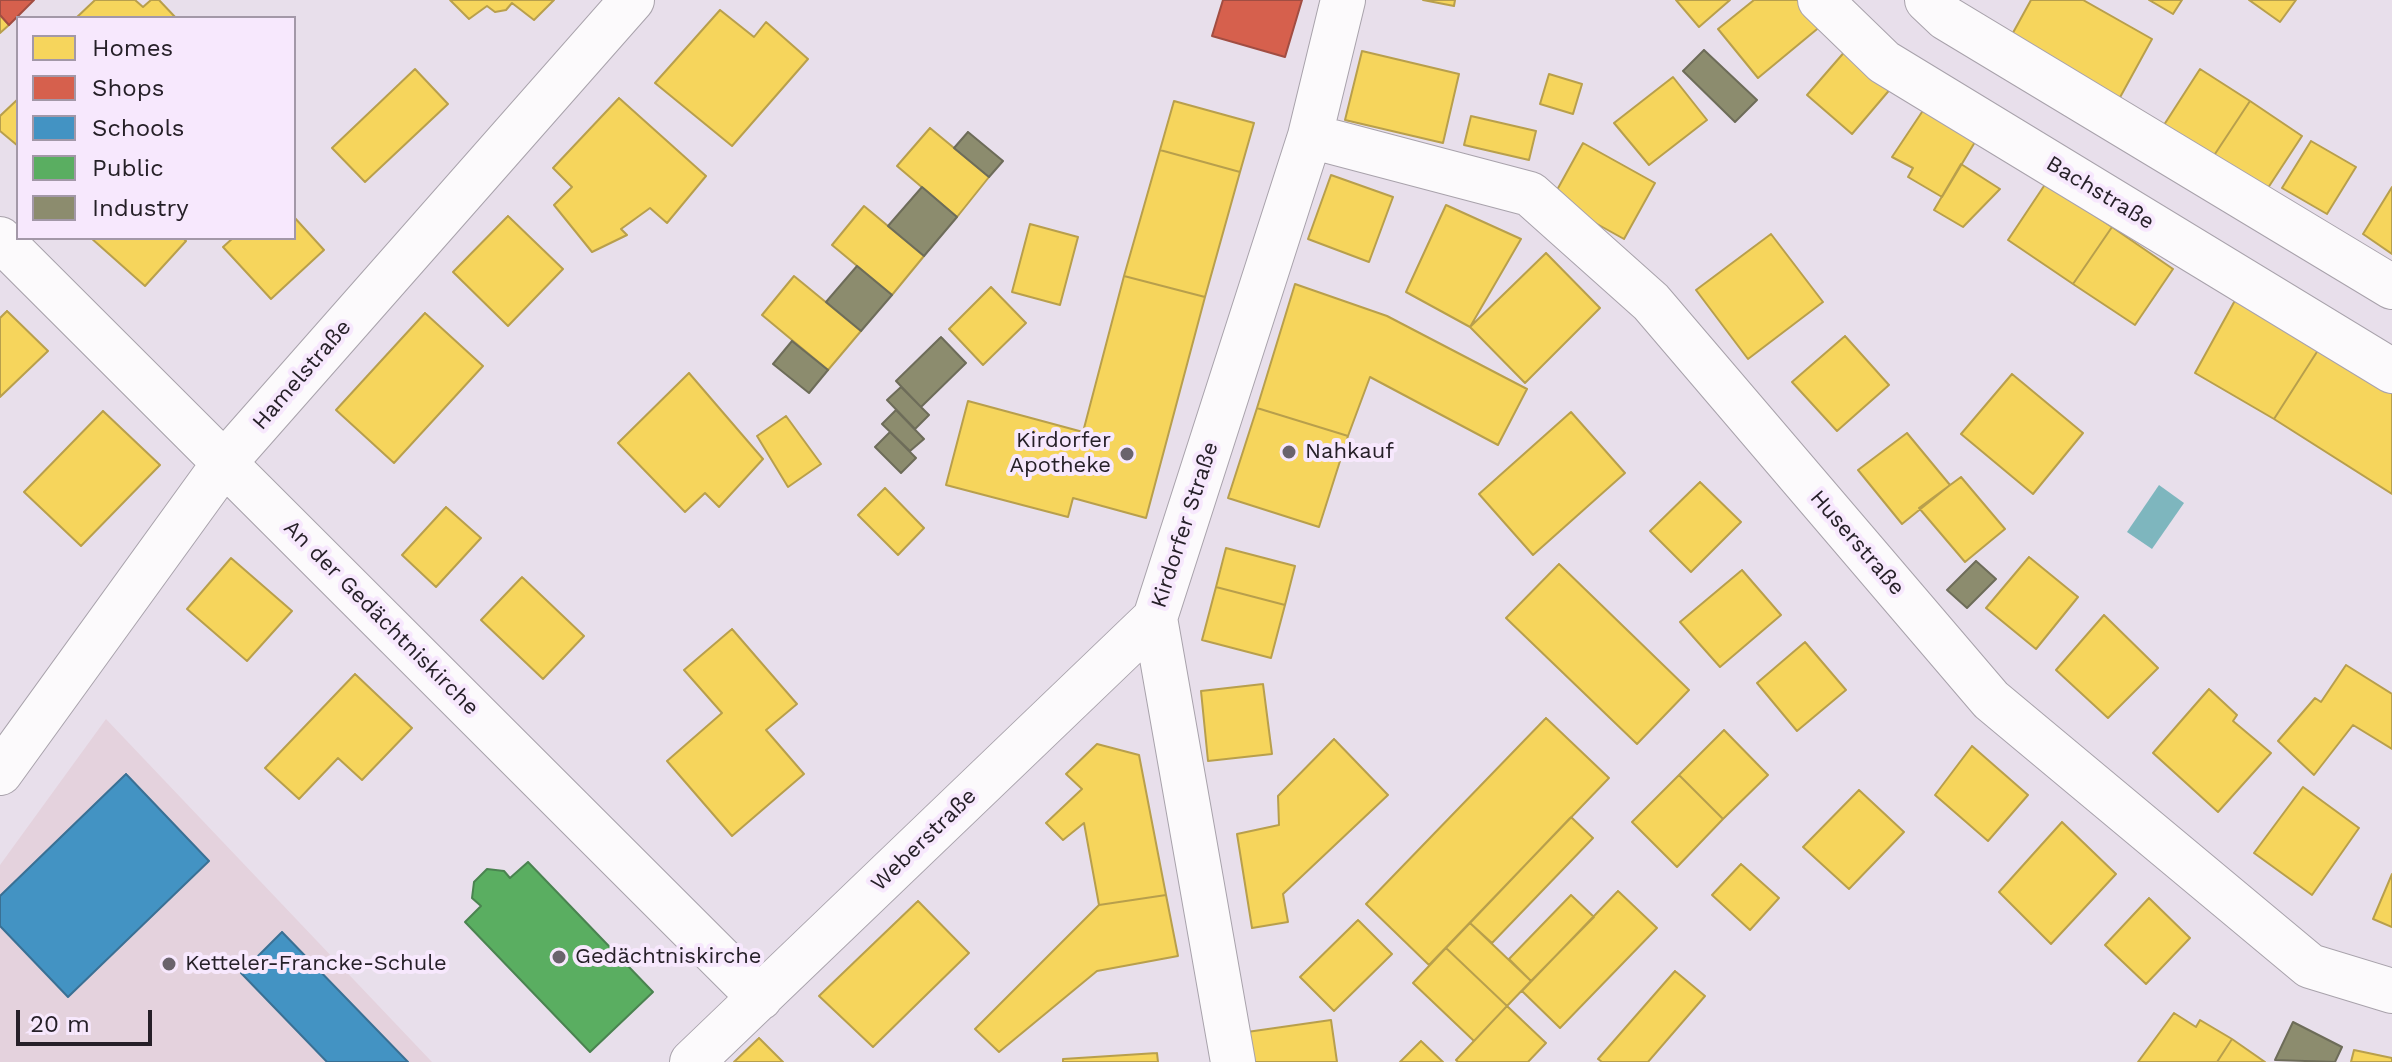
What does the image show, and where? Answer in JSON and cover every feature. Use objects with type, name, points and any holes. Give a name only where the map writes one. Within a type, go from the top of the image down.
[{"type":"street","name":"Hamelstraße","points":[[0,773],[225,462],[632,0]]},
{"type":"street","name":"Kirdorfer Straße","points":[[1233,1062],[1155,618],[1310,136],[1343,0]]},
{"type":"street","name":"Bachstraße","points":[[1820,0],[1884,62],[2392,371]]},
{"type":"street","points":[[1927,0],[1946,18],[2392,287]]},
{"type":"street","name":"Huserstraße","points":[[1310,136],[1530,194],[1651,302],[1991,700],[2310,966],[2392,991]]},
{"type":"street","name":"An der Gedächtniskirche","points":[[0,239],[760,998]]},
{"type":"street","name":"Weberstraße","points":[[692,1062],[1155,618]]},
{"type":"shaded area","name":"Ketteler-Francke-Schule","points":[[106,719],[432,1062],[0,1062],[0,865]]},
{"type":"water","points":[[2159,485],[2184,503],[2152,549],[2127,532]]},
{"type":"building: Homes","points":[[95,0],[135,0],[143,7],[151,0],[159,0],[174,16],[78,16]]},
{"type":"building: Homes","points":[[450,0],[554,0],[534,20],[512,3],[506,10],[495,12],[487,6],[469,19]]},
{"type":"building: Homes","points":[[1423,0],[1455,0],[1454,6]]},
{"type":"building: Homes","points":[[1676,0],[1730,0],[1699,27]]},
{"type":"building: Homes","points":[[1754,0],[1801,0],[1822,25],[1758,78],[1718,29]]},
{"type":"building: Homes","points":[[2031,0],[2083,0],[2152,39],[2118,101],[2009,40]]},
{"type":"building: Homes","points":[[2149,0],[2182,0],[2173,14]]},
{"type":"building: Homes","points":[[2249,0],[2296,0],[2280,22]]},
{"type":"building: Homes","points":[[720,10],[754,37],[766,22],[808,59],[732,146],[655,83]]},
{"type":"building: Homes","points":[[0,15],[9,25],[0,33]]},
{"type":"building: Homes","points":[[1847,49],[1892,87],[1852,134],[1807,95]]},
{"type":"building: Homes","points":[[1362,51],[1459,74],[1443,143],[1345,120]]},
{"type":"building: Homes","points":[[415,69],[448,104],[365,182],[332,148]]},
{"type":"building: Homes","points":[[2200,69],[2250,101],[2211,160],[2162,128]]},
{"type":"building: Homes","points":[[1549,74],[1582,84],[1573,114],[1540,104]]},
{"type":"building: Homes","points":[[1673,77],[1707,120],[1649,165],[1614,123]]},
{"type":"building: Homes","points":[[619,98],[706,176],[667,223],[650,208],[621,229],[627,235],[592,252],[554,205],[572,187],[553,168]]},
{"type":"building: Homes","points":[[16,101],[16,144],[0,131],[0,116]]},
{"type":"building: Homes","points":[[1174,101],[1254,123],[1240,172],[1160,150]]},
{"type":"building: Homes","points":[[2250,101],[2302,136],[2264,194],[2211,160]]},
{"type":"building: Homes","points":[[1926,106],[1978,137],[1942,197],[1908,177],[1913,168],[1892,157]]},
{"type":"building: Homes","points":[[1471,116],[1536,131],[1529,160],[1464,145]]},
{"type":"building: Homes","points":[[930,128],[989,177],[957,217],[897,166]]},
{"type":"building: Homes","points":[[2311,141],[2356,167],[2327,214],[2282,188]]},
{"type":"building: Homes","points":[[1583,143],[1655,183],[1624,239],[1552,199]]},
{"type":"building: Homes","points":[[1160,150],[1240,172],[1205,297],[1124,276]]},
{"type":"building: Homes","points":[[1961,164],[2000,189],[1963,227],[1934,210]]},
{"type":"building: Homes","points":[[1331,175],[1393,197],[1369,262],[1308,239]]},
{"type":"building: Homes","points":[[2046,183],[2112,227],[2073,284],[2008,240]]},
{"type":"building: Homes","points":[[2392,187],[2392,254],[2363,234]]},
{"type":"building: Homes","points":[[1446,205],[1521,239],[1470,327],[1406,292]]},
{"type":"building: Homes","points":[[864,206],[924,256],[892,295],[832,245]]},
{"type":"building: Homes","points":[[508,216],[563,269],[508,326],[453,272]]},
{"type":"building: Homes","points":[[296,219],[324,250],[271,299],[223,247],[231,240],[296,240]]},
{"type":"building: Homes","points":[[1030,224],[1078,237],[1060,305],[1012,292]]},
{"type":"building: Homes","points":[[2112,227],[2173,269],[2135,325],[2073,284]]},
{"type":"building: Homes","points":[[1771,234],[1823,302],[1748,359],[1696,290]]},
{"type":"building: Homes","points":[[93,240],[185,240],[145,286]]},
{"type":"building: Homes","points":[[1546,253],[1600,308],[1525,383],[1470,327]]},
{"type":"building: Homes","points":[[794,276],[861,331],[828,370],[762,315]]},
{"type":"building: Homes","points":[[1124,276],[1205,297],[1146,518],[1073,498],[1068,517],[946,485],[968,401],[1083,432]]},
{"type":"building: Homes","points":[[1295,284],[1387,316],[1527,389],[1498,445],[1370,377],[1348,436],[1257,408]]},
{"type":"building: Homes","points":[[991,287],[1026,323],[983,365],[949,329]]},
{"type":"building: Homes","points":[[2238,295],[2322,344],[2274,419],[2195,373]]},
{"type":"building: Homes","points":[[7,311],[48,351],[0,397],[0,318]]},
{"type":"building: Homes","points":[[425,313],[483,366],[394,463],[336,410]]},
{"type":"building: Homes","points":[[1845,336],[1889,385],[1837,431],[1792,382]]},
{"type":"building: Homes","points":[[2322,344],[2392,386],[2392,494],[2274,419]]},
{"type":"building: Homes","points":[[689,373],[763,459],[719,507],[705,493],[685,512],[618,443]]},
{"type":"building: Homes","points":[[2012,374],[2083,433],[2033,494],[1961,434]]},
{"type":"building: Homes","points":[[1257,408],[1348,436],[1319,527],[1228,498]]},
{"type":"building: Homes","points":[[103,411],[160,465],[81,546],[24,492]]},
{"type":"building: Homes","points":[[1571,412],[1625,473],[1533,555],[1479,494]]},
{"type":"building: Homes","points":[[786,416],[821,464],[788,487],[757,436]]},
{"type":"building: Homes","points":[[1907,433],[1950,485],[1902,524],[1858,470]]},
{"type":"building: Homes","points":[[1961,477],[2005,529],[1965,562],[1919,508]]},
{"type":"building: Homes","points":[[1700,482],[1741,522],[1691,572],[1650,531]]},
{"type":"building: Homes","points":[[885,488],[924,528],[898,555],[858,515]]},
{"type":"building: Homes","points":[[446,507],[481,538],[436,587],[402,555]]},
{"type":"building: Homes","points":[[1226,548],[1295,566],[1285,605],[1216,587]]},
{"type":"building: Homes","points":[[2029,557],[2078,597],[2036,649],[1986,608]]},
{"type":"building: Homes","points":[[231,558],[292,611],[247,661],[187,609]]},
{"type":"building: Homes","points":[[1559,564],[1689,690],[1637,744],[1506,618]]},
{"type":"building: Homes","points":[[1742,570],[1781,615],[1720,667],[1680,622]]},
{"type":"building: Homes","points":[[522,577],[584,636],[543,679],[481,620]]},
{"type":"building: Homes","points":[[1216,587],[1285,605],[1271,658],[1202,640]]},
{"type":"building: Homes","points":[[2104,615],[2158,668],[2108,718],[2056,670]]},
{"type":"building: Homes","points":[[732,629],[797,704],[766,730],[804,774],[732,836],[667,761],[722,713],[684,670]]},
{"type":"building: Homes","points":[[1805,642],[1846,690],[1797,731],[1757,683]]},
{"type":"building: Homes","points":[[2346,665],[2392,694],[2392,749],[2353,725],[2314,775],[2278,741],[2315,698],[2321,702]]},
{"type":"building: Homes","points":[[355,674],[412,728],[362,780],[338,758],[299,799],[265,768]]},
{"type":"building: Homes","points":[[1263,684],[1272,754],[1208,761],[1201,691]]},
{"type":"building: Homes","points":[[2209,689],[2237,715],[2233,721],[2271,753],[2218,812],[2153,753]]},
{"type":"building: Homes","points":[[1546,718],[1609,778],[1429,965],[1366,904]]},
{"type":"building: Homes","points":[[1724,730],[1768,775],[1723,819],[1679,775]]},
{"type":"building: Homes","points":[[1334,739],[1388,795],[1283,894],[1288,922],[1252,928],[1237,834],[1279,825],[1278,796]]},
{"type":"building: Homes","points":[[1097,744],[1139,755],[1166,895],[1099,905],[1084,823],[1063,840],[1046,823],[1082,789],[1066,774]]},
{"type":"building: Homes","points":[[1972,746],[2028,795],[1988,841],[1935,795]]},
{"type":"building: Homes","points":[[1679,775],[1723,819],[1677,867],[1632,822]]},
{"type":"building: Homes","points":[[2303,787],[2359,828],[2312,895],[2254,853]]},
{"type":"building: Homes","points":[[1859,790],[1904,832],[1849,889],[1803,847]]},
{"type":"building: Homes","points":[[1571,817],[1593,838],[1492,943],[1470,923]]},
{"type":"building: Homes","points":[[2062,822],[2116,874],[2051,944],[1999,892]]},
{"type":"building: Homes","points":[[1741,864],[1779,898],[1750,930],[1712,895]]},
{"type":"building: Homes","points":[[2392,874],[2392,927],[2373,919]]},
{"type":"building: Homes","points":[[1618,891],[1657,928],[1560,1028],[1522,991]]},
{"type":"building: Homes","points":[[1166,895],[1178,956],[1097,971],[999,1052],[975,1029],[1099,905]]},
{"type":"building: Homes","points":[[1571,895],[1594,917],[1531,981],[1509,959]]},
{"type":"building: Homes","points":[[2149,898],[2190,938],[2146,984],[2105,945]]},
{"type":"building: Homes","points":[[918,901],[969,953],[873,1047],[819,996]]},
{"type":"building: Homes","points":[[1358,920],[1392,954],[1334,1011],[1300,977]]},
{"type":"building: Homes","points":[[1470,923],[1531,981],[1507,1006],[1446,948]]},
{"type":"building: Homes","points":[[1446,948],[1507,1006],[1474,1041],[1413,983]]},
{"type":"building: Homes","points":[[1675,971],[1705,996],[1648,1062],[1602,1062],[1598,1059]]},
{"type":"building: Homes","points":[[1507,1006],[1546,1043],[1528,1062],[1458,1062],[1456,1060]]},
{"type":"building: Homes","points":[[2174,1013],[2196,1027],[2200,1020],[2232,1039],[2217,1062],[2138,1062]]},
{"type":"building: Homes","points":[[1331,1020],[1337,1062],[1252,1062],[1247,1032]]},
{"type":"building: Homes","points":[[759,1038],[783,1062],[734,1062]]},
{"type":"building: Homes","points":[[2232,1039],[2265,1062],[2217,1062]]},
{"type":"building: Homes","points":[[1421,1041],[1443,1062],[1400,1062]]},
{"type":"building: Homes","points":[[2354,1050],[2392,1058],[2392,1062],[2351,1062]]},
{"type":"building: Homes","points":[[1157,1053],[1158,1062],[1063,1062],[1063,1059]]},
{"type":"building: Shops","points":[[0,0],[34,0],[9,25],[0,15]]},
{"type":"building: Shops","points":[[1223,0],[1302,0],[1285,57],[1212,36]]},
{"type":"building: Schools","points":[[126,774],[209,861],[68,997],[0,926],[0,896]]},
{"type":"building: Schools","points":[[282,932],[408,1062],[327,1062],[241,973]]},
{"type":"building: Public","name":"Gedächtniskirche","points":[[528,862],[653,992],[590,1052],[465,922],[481,906],[472,898],[474,882],[487,869],[504,871],[510,878]]},
{"type":"building: Industry","points":[[1704,50],[1757,100],[1735,122],[1683,71]]},
{"type":"building: Industry","points":[[968,132],[1003,161],[989,177],[954,148]]},
{"type":"building: Industry","points":[[922,187],[957,217],[924,256],[888,226]]},
{"type":"building: Industry","points":[[857,266],[892,295],[861,331],[826,302]]},
{"type":"building: Industry","points":[[941,337],[966,363],[921,407],[896,381]]},
{"type":"building: Industry","points":[[792,341],[828,370],[809,393],[773,364]]},
{"type":"building: Industry","points":[[901,387],[929,415],[915,429],[887,400]]},
{"type":"building: Industry","points":[[896,410],[924,439],[910,451],[882,424]]},
{"type":"building: Industry","points":[[890,432],[916,458],[901,473],[875,447]]},
{"type":"building: Industry","points":[[1976,561],[1996,579],[1967,608],[1947,590]]},
{"type":"building: Industry","points":[[2293,1022],[2342,1047],[2335,1062],[2275,1060]]},
{"type":"place","name":"Nahkauf","points":[[1289,452]]},
{"type":"place","name":"Kirdorfer Apotheke","points":[[1127,454]]},
{"type":"place","name":"Gedächtniskirche","points":[[559,957]]},
{"type":"place","name":"Ketteler-Francke-Schule","points":[[169,964]]}]
